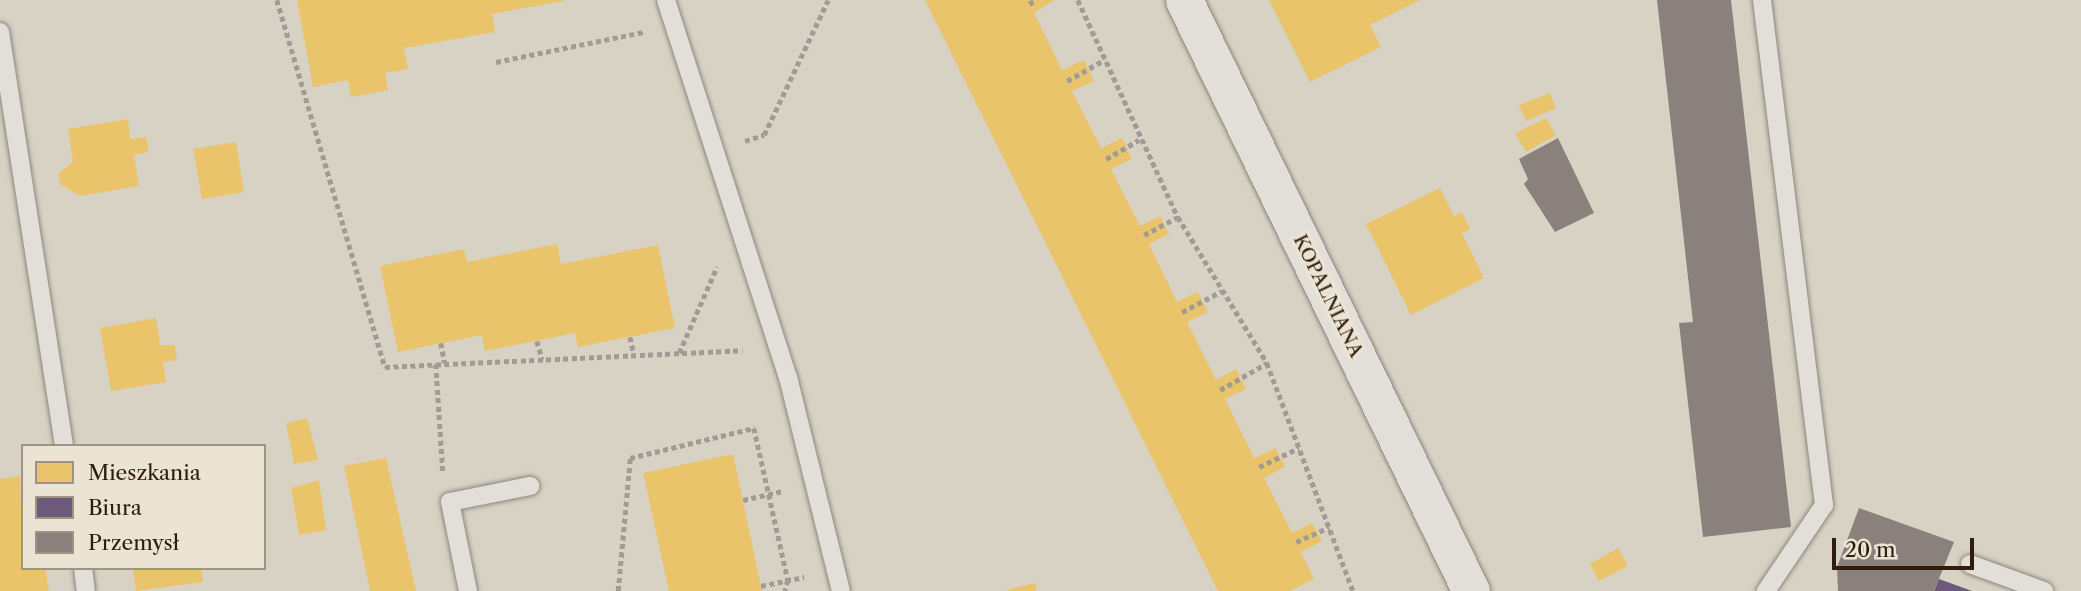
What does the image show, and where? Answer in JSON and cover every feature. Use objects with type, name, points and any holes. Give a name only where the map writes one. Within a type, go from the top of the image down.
[{"type":"street","name":"KOPALNIANA","points":[[1184,0],[1471,591]]},
{"type":"lane","points":[[666,0],[739,218],[779,348],[841,591]]},
{"type":"lane","points":[[1762,0],[1824,505],[1766,591]]},
{"type":"lane","points":[[0,32],[64,444]]},
{"type":"lane","points":[[468,591],[450,502],[530,486]]},
{"type":"lane","points":[[1970,564],[2044,591]]},
{"type":"lane","points":[[83,570],[86,591]]},
{"type":"path","points":[[277,0],[385,367],[779,348]]},
{"type":"path","points":[[716,149],[764,135],[828,0]]},
{"type":"path","points":[[1029,4],[1036,0]]},
{"type":"path","points":[[1078,0],[1139,140],[1178,217],[1267,363],[1353,591]]},
{"type":"path","points":[[496,62],[675,26]]},
{"type":"path","points":[[1067,81],[1104,60]]},
{"type":"path","points":[[1106,159],[1139,140]]},
{"type":"path","points":[[1144,235],[1178,217]]},
{"type":"path","points":[[679,353],[739,218]]},
{"type":"path","points":[[1182,312],[1222,291]]},
{"type":"path","points":[[630,337],[634,355]]},
{"type":"path","points":[[537,341],[542,359]]},
{"type":"path","points":[[441,344],[445,364]]},
{"type":"path","points":[[1220,390],[1267,363]]},
{"type":"path","points":[[436,364],[441,459],[450,502]]},
{"type":"path","points":[[618,591],[630,458],[754,428],[788,580],[785,591]]},
{"type":"path","points":[[1259,467],[1298,448]]},
{"type":"path","points":[[1296,542],[1329,527]]},
{"type":"path","points":[[761,586],[836,570]]},
{"type":"building: Mieszkania","points":[[297,0],[563,1],[492,14],[495,32],[404,48],[408,69],[385,73],[388,90],[351,97],[348,80],[313,87]]},
{"type":"building: Mieszkania","points":[[925,0],[1054,0],[1034,13],[1062,70],[1084,60],[1094,81],[1072,91],[1101,148],[1122,138],[1127,148],[1132,159],[1111,169],[1140,226],[1160,216],[1169,234],[1149,244],[1177,302],[1198,292],[1208,312],[1187,322],[1216,380],[1236,369],[1246,389],[1225,399],[1254,458],[1275,448],[1285,467],[1264,478],[1292,533],[1312,523],[1322,541],[1301,552],[1314,579],[1290,591],[1218,591]]},
{"type":"building: Mieszkania","points":[[1269,0],[1420,0],[1370,25],[1381,47],[1310,82]]},
{"type":"building: Mieszkania","points":[[1550,93],[1556,108],[1526,121],[1519,105]]},
{"type":"building: Mieszkania","points":[[1546,118],[1556,135],[1526,152],[1515,133]]},
{"type":"building: Mieszkania","points":[[128,119],[130,139],[146,137],[149,152],[134,155],[139,186],[80,196],[60,184],[58,174],[73,162],[68,129]]},
{"type":"building: Mieszkania","points":[[236,142],[244,192],[202,199],[193,149]]},
{"type":"building: Mieszkania","points":[[1440,188],[1454,216],[1462,212],[1470,229],[1462,233],[1484,278],[1411,315],[1366,224]]},
{"type":"building: Mieszkania","points":[[557,244],[561,264],[658,245],[675,328],[578,347],[575,333],[485,351],[482,335],[398,352],[380,266],[464,249],[467,262]]},
{"type":"building: Mieszkania","points":[[156,318],[160,345],[175,345],[177,360],[163,362],[166,382],[111,391],[100,328]]},
{"type":"building: Mieszkania","points":[[307,418],[318,460],[294,464],[286,423]]},
{"type":"building: Mieszkania","points":[[733,454],[762,591],[669,591],[643,473]]},
{"type":"building: Mieszkania","points":[[386,458],[416,591],[370,591],[344,466]]},
{"type":"building: Mieszkania","points":[[20,476],[21,570],[45,570],[49,591],[0,591],[0,479]]},
{"type":"building: Mieszkania","points":[[319,480],[326,530],[299,535],[291,488]]},
{"type":"building: Mieszkania","points":[[1618,548],[1628,566],[1599,581],[1590,564]]},
{"type":"building: Mieszkania","points":[[133,570],[201,570],[203,582],[136,591]]},
{"type":"building: Mieszkania","points":[[1035,583],[1037,591],[1007,590]]},
{"type":"building: Biura","points":[[1939,579],[1972,591],[1934,591]]},
{"type":"building: Przemysł","points":[[1657,0],[1731,0],[1791,527],[1703,537],[1679,323],[1693,322]]},
{"type":"building: Przemysł","points":[[1558,138],[1594,213],[1555,232],[1524,184],[1528,179],[1519,159]]},
{"type":"building: Przemysł","points":[[1859,508],[1954,542],[1934,591],[1838,591],[1837,567]]}]
